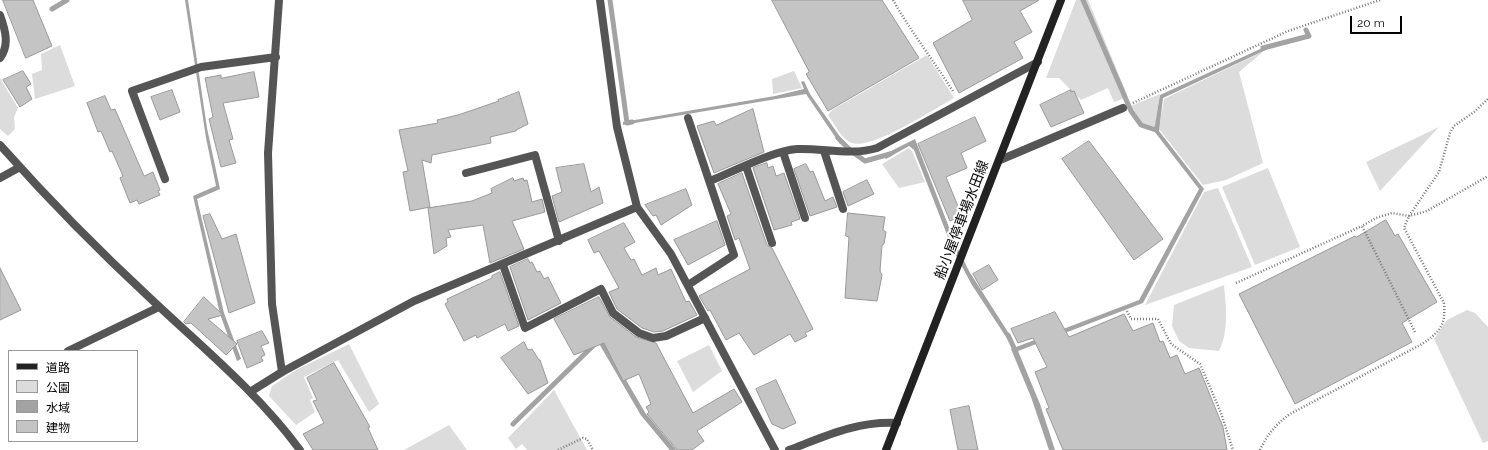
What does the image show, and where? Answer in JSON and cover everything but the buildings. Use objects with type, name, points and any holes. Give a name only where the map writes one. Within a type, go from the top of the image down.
[{"type":"main road","name":"船小屋停車場水田線","points":[[886,450],[1061,0]]},
{"type":"street","points":[[279,0],[268,153],[272,304],[282,372]]},
{"type":"street","points":[[600,0],[617,127],[637,207],[671,254],[774,450]]},
{"type":"street","points":[[0,14],[7,33],[3,54],[0,58]]},
{"type":"street","points":[[165,179],[132,91],[201,67],[276,57]]},
{"type":"street","points":[[710,181],[783,152],[796,149],[864,152],[877,148],[1038,62]]},
{"type":"street","points":[[1000,160],[1123,108]]},
{"type":"street","points":[[688,118],[734,255],[688,285]]},
{"type":"street","points":[[0,145],[104,256],[250,392],[284,428],[300,450]]},
{"type":"street","points":[[824,151],[843,209]]},
{"type":"street","points":[[783,152],[805,218]]},
{"type":"street","points":[[466,173],[535,155],[559,241]]},
{"type":"street","points":[[746,166],[772,243]]},
{"type":"street","points":[[0,178],[20,167]]},
{"type":"street","points":[[250,392],[282,372],[414,301],[503,265],[637,207]]},
{"type":"street","points":[[503,265],[525,328],[601,289],[613,313],[639,333],[653,338],[666,336],[705,318]]},
{"type":"street","points":[[70,350],[159,307]]},
{"type":"street","points":[[789,450],[854,426],[877,422],[897,422]]},
{"type":"path","points":[[892,0],[908,26],[931,56],[961,103]]},
{"type":"path","points":[[1123,108],[1288,30],[1380,0]]},
{"type":"path","points":[[1260,450],[1264,440],[1277,424],[1290,414],[1422,344],[1436,334],[1445,315],[1444,303],[1404,228],[1408,216],[1439,172],[1450,133],[1454,126],[1474,112],[1488,99]]},
{"type":"path","points":[[1236,284],[1362,226],[1376,218],[1392,213],[1408,216],[1427,211],[1488,176]]},
{"type":"path","points":[[1362,226],[1415,332]]},
{"type":"path","points":[[1127,311],[1131,319],[1158,318],[1171,344],[1200,364],[1221,413],[1233,450]]},
{"type":"path","points":[[558,450],[583,438],[587,439],[593,450]]},
{"type":"green space","points":[[1076,0],[1088,0],[1128,97],[1114,102],[1108,88],[1081,100],[1059,78],[1046,78]]},
{"type":"green space","points":[[60,45],[75,86],[35,99],[32,74],[42,70],[41,54]]},
{"type":"green space","points":[[1264,51],[1239,72],[1263,163],[1226,180],[1203,185],[1159,129],[1164,99]]},
{"type":"green space","points":[[927,55],[954,98],[888,135],[861,144],[848,141],[838,131],[828,115],[832,110]]},
{"type":"green space","points":[[794,71],[802,88],[773,94],[772,79]]},
{"type":"green space","points":[[0,78],[18,108],[14,117],[15,129],[8,136],[0,129]]},
{"type":"green space","points":[[1160,94],[1155,127],[1142,123],[1131,106]]},
{"type":"green space","points":[[1439,127],[1380,191],[1366,162]]},
{"type":"green space","points":[[909,148],[912,151],[925,182],[899,188],[882,164]]},
{"type":"green space","points":[[1268,168],[1300,247],[1255,265],[1222,187]]},
{"type":"green space","points":[[1218,188],[1252,267],[1145,305],[1204,192]]},
{"type":"green space","points":[[1224,285],[1226,327],[1219,351],[1189,348],[1179,341],[1172,326],[1174,305]]},
{"type":"green space","points":[[1467,310],[1475,313],[1488,327],[1488,441],[1483,443],[1434,339],[1447,320]]},
{"type":"green space","points":[[349,344],[379,404],[369,412],[338,360],[304,377],[313,398],[310,400],[315,412],[296,425],[269,396],[272,386],[298,369]]},
{"type":"green space","points":[[709,345],[722,371],[693,392],[677,361]]},
{"type":"green space","points":[[554,390],[587,450],[527,450],[522,444],[516,449],[508,438]]},
{"type":"green space","points":[[449,425],[467,450],[404,450]]},
{"type":"water","points":[[185,0],[188,0],[207,128],[220,189],[197,199],[224,313],[241,359],[237,361],[220,314],[193,196],[216,186],[206,138]]},
{"type":"water","points":[[1269,45],[1270,48],[1163,98],[1159,131],[1204,189],[1143,303],[1018,351],[1040,404],[1055,450],[1049,450],[1031,397],[1011,349],[1139,300],[1199,189],[1154,131],[1160,95]]},
{"type":"water","points":[[804,81],[810,94],[843,141],[840,144],[806,94],[623,125],[623,122],[775,96],[804,89],[801,82]]},
{"type":"water","points":[[915,139],[955,243],[969,271],[1013,340],[1010,343],[972,285],[953,250],[914,150],[909,146],[886,159],[883,155]]},
{"type":"waterway","points":[[52,9],[67,0]]},
{"type":"waterway","points":[[610,0],[627,123],[632,122]]},
{"type":"waterway","points":[[1083,0],[1131,111],[1141,125],[1156,130]]},
{"type":"waterway","points":[[1263,48],[1309,36],[1306,30]]},
{"type":"waterway","points":[[838,138],[851,151],[865,161],[890,154]]},
{"type":"waterway","points":[[1008,335],[1015,350]]},
{"type":"waterway","points":[[513,424],[597,342],[601,342],[643,414],[673,450]]}]
